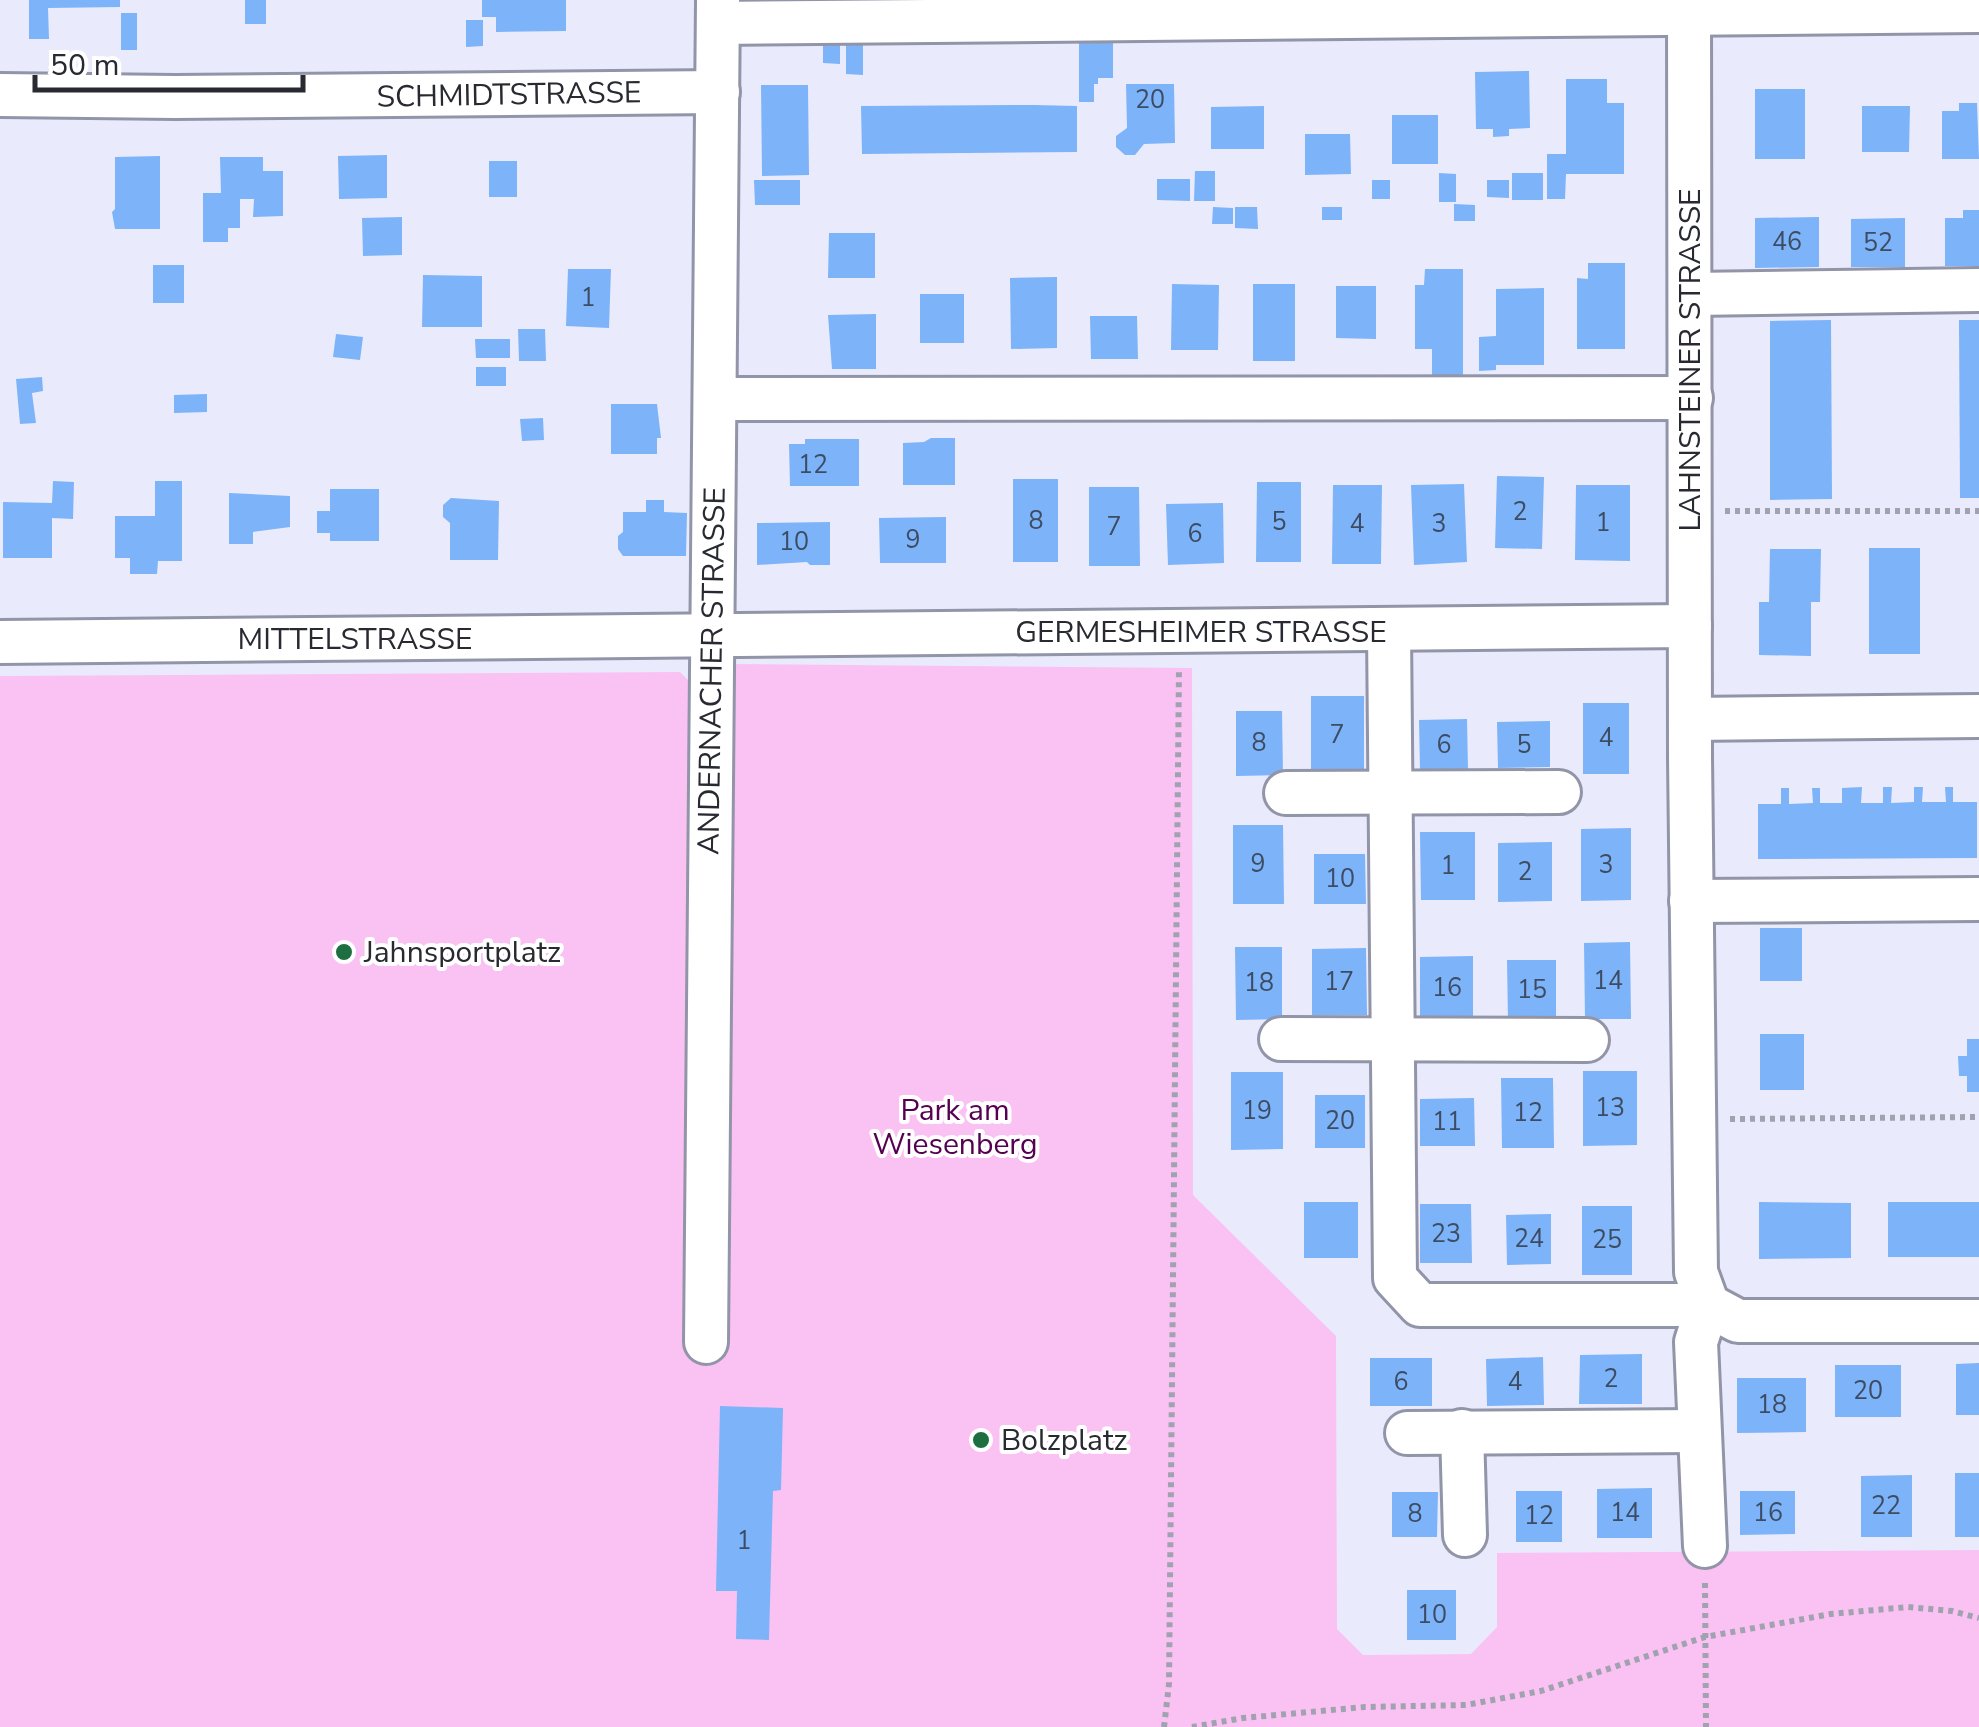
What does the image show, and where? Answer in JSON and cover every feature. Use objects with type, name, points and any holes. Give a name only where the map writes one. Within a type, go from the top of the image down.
[{"type":"street","points":[[718,11],[1689,6],[1979,11]]},
{"type":"street","name":"LAHNSTEINER STRASSE","points":[[1689,6],[1696,1272],[1708,1304]]},
{"type":"street","name":"ANDERNACHER STRASSE","points":[[706,1342],[718,11]]},
{"type":"street","name":"SCHMIDTSTRASSE","points":[[0,96],[718,92]]},
{"type":"street","points":[[1690,294],[1979,290]]},
{"type":"street","points":[[716,399],[1691,398]]},
{"type":"street","name":"GERMESHEIMER STRASSE","points":[[711,637],[1690,626]]},
{"type":"street","points":[[1389,630],[1395,1278],[1420,1305],[1708,1304],[1738,1321],[1979,1320]]},
{"type":"street","name":"MITTELSTRASSE","points":[[0,642],[711,637]]},
{"type":"street","points":[[1690,719],[1979,716]]},
{"type":"street","points":[[1286,793],[1558,792]]},
{"type":"street","points":[[1691,900],[1979,899]]},
{"type":"street","points":[[1280,1039],[1587,1040]]},
{"type":"street","points":[[1705,1546],[1696,1342],[1708,1304]]},
{"type":"street","points":[[1407,1432],[1698,1431]]},
{"type":"street","points":[[1462,1432],[1465,1535]]},
{"type":"path","points":[[1690,510],[1979,511]]},
{"type":"path","points":[[1164,1727],[1169,1684],[1178,632]]},
{"type":"path","points":[[1728,1119],[1979,1117]]},
{"type":"path","points":[[1705,1546],[1706,1727]]},
{"type":"path","points":[[1192,1727],[1243,1718],[1365,1708],[1466,1705],[1540,1691],[1706,1637],[1831,1614],[1908,1608],[1952,1610],[1979,1618]]},
{"type":"green space","name":"Park am Wiesenberg","points":[[720,664],[1192,668],[1193,1195],[1336,1336],[1337,1629],[1363,1655],[1471,1654],[1497,1627],[1497,1553],[1979,1550],[1979,1727],[0,1727],[0,676],[680,672],[690,682],[686,1222]]},
{"type":"building","points":[[29,0],[120,0],[120,7],[48,8],[49,39],[29,39]]},
{"type":"building","points":[[245,0],[266,0],[266,24],[245,24]]},
{"type":"building","points":[[482,0],[566,0],[566,31],[496,32],[496,17],[482,17]]},
{"type":"building","points":[[121,13],[137,13],[137,50],[121,50]]},
{"type":"building","points":[[466,20],[483,20],[483,46],[466,47]]},
{"type":"building","points":[[1079,30],[1113,30],[1113,78],[1098,78],[1094,102],[1079,102]]},
{"type":"building","points":[[823,31],[840,31],[840,64],[823,63]]},
{"type":"building","points":[[846,37],[863,37],[863,75],[846,74]]},
{"type":"building","points":[[1529,71],[1530,128],[1509,129],[1509,136],[1493,137],[1493,129],[1476,129],[1475,72]]},
{"type":"building","points":[[1566,79],[1607,79],[1607,103],[1624,103],[1624,174],[1566,174],[1565,199],[1547,199],[1547,154],[1566,154]]},
{"type":"building","points":[[1126,84],[1174,84],[1175,143],[1144,144],[1135,155],[1125,155],[1116,147],[1116,136],[1127,128]]},
{"type":"building","points":[[761,85],[808,85],[809,175],[762,176]]},
{"type":"building","points":[[1755,89],[1805,89],[1805,159],[1755,159]]},
{"type":"building","points":[[1959,103],[1977,103],[1979,159],[1942,159],[1942,111],[1959,111]]},
{"type":"building","points":[[861,106],[1077,106],[1077,152],[862,154]]},
{"type":"building","points":[[1264,106],[1264,149],[1211,149],[1211,107]]},
{"type":"building","points":[[1862,106],[1910,106],[1909,152],[1862,152]]},
{"type":"building","points":[[1392,115],[1438,115],[1438,164],[1392,164]]},
{"type":"building","points":[[1305,134],[1350,134],[1351,174],[1305,175]]},
{"type":"building","points":[[387,155],[387,198],[339,199],[338,156]]},
{"type":"building","points":[[160,156],[160,229],[115,229],[115,157]]},
{"type":"building","points":[[220,157],[263,157],[263,171],[283,171],[283,216],[253,217],[254,199],[240,199],[240,228],[228,228],[228,242],[203,242],[203,193],[221,193]]},
{"type":"building","points":[[489,161],[517,161],[517,197],[489,197]]},
{"type":"building","points":[[1195,171],[1215,171],[1215,201],[1194,201]]},
{"type":"building","points":[[1439,173],[1456,174],[1456,202],[1439,202]]},
{"type":"building","points":[[1512,173],[1543,173],[1543,200],[1512,200]]},
{"type":"building","points":[[1157,179],[1190,179],[1190,201],[1157,200]]},
{"type":"building","points":[[754,180],[800,180],[800,205],[755,205]]},
{"type":"building","points":[[1372,180],[1390,180],[1390,199],[1372,199]]},
{"type":"building","points":[[1487,180],[1509,180],[1509,198],[1487,197]]},
{"type":"building","points":[[1454,204],[1475,205],[1475,221],[1454,221]]},
{"type":"building","points":[[1213,207],[1233,208],[1233,224],[1212,224]]},
{"type":"building","points":[[1235,207],[1257,207],[1258,229],[1235,228]]},
{"type":"building","points":[[1322,207],[1342,207],[1342,220],[1322,220]]},
{"type":"building","points":[[1963,210],[1979,210],[1979,266],[1945,266],[1945,218],[1963,218]]},
{"type":"building","points":[[402,217],[402,255],[363,256],[362,218]]},
{"type":"building","points":[[1819,217],[1819,267],[1755,268],[1755,218]]},
{"type":"building","points":[[1905,218],[1905,267],[1851,267],[1851,219]]},
{"type":"building","points":[[829,233],[875,233],[875,278],[828,278]]},
{"type":"building","points":[[1588,263],[1625,263],[1625,349],[1577,349],[1577,278],[1588,279]]},
{"type":"building","points":[[153,265],[184,265],[184,303],[153,303]]},
{"type":"building","points":[[568,269],[611,269],[609,328],[566,326]]},
{"type":"building","points":[[1425,269],[1463,269],[1463,381],[1432,382],[1432,349],[1415,349],[1415,285],[1424,285]]},
{"type":"building","points":[[423,275],[482,276],[482,327],[422,327]]},
{"type":"building","points":[[1057,277],[1057,348],[1011,349],[1010,278]]},
{"type":"building","points":[[1172,284],[1219,285],[1218,350],[1171,350]]},
{"type":"building","points":[[1253,284],[1295,284],[1295,361],[1253,361]]},
{"type":"building","points":[[1336,286],[1376,286],[1376,339],[1336,338]]},
{"type":"building","points":[[1544,288],[1544,365],[1496,365],[1496,370],[1479,371],[1479,337],[1496,336],[1496,289]]},
{"type":"building","points":[[920,294],[964,294],[964,343],[920,343]]},
{"type":"building","points":[[876,314],[876,369],[832,369],[828,315]]},
{"type":"building","points":[[1090,316],[1137,316],[1138,359],[1091,359]]},
{"type":"building","points":[[1831,320],[1832,499],[1770,500],[1770,321]]},
{"type":"building","points":[[1959,320],[1979,320],[1979,498],[1960,498]]},
{"type":"building","points":[[518,329],[545,329],[546,361],[519,361]]},
{"type":"building","points":[[336,334],[363,337],[360,360],[333,357]]},
{"type":"building","points":[[475,339],[510,339],[510,358],[476,358]]},
{"type":"building","points":[[476,367],[506,367],[506,386],[476,386]]},
{"type":"building","points":[[42,377],[43,391],[32,393],[36,423],[20,424],[16,379]]},
{"type":"building","points":[[207,394],[207,412],[174,413],[174,395]]},
{"type":"building","points":[[611,404],[657,404],[661,438],[657,438],[657,454],[611,454]]},
{"type":"building","points":[[543,418],[544,440],[522,441],[520,419]]},
{"type":"building","points":[[955,438],[955,485],[903,485],[903,443]]},
{"type":"building","points":[[805,439],[859,439],[859,486],[790,486],[789,444],[805,444]]},
{"type":"building","points":[[1497,476],[1544,477],[1542,549],[1495,548]]},
{"type":"building","points":[[1013,479],[1058,479],[1058,562],[1013,562]]},
{"type":"building","points":[[53,481],[74,482],[73,519],[52,518],[52,558],[3,558],[3,502],[52,503]]},
{"type":"building","points":[[155,481],[182,481],[182,561],[158,561],[157,574],[130,574],[130,558],[115,558],[115,516],[155,516]]},
{"type":"building","points":[[1257,482],[1301,482],[1301,562],[1256,562]]},
{"type":"building","points":[[1464,484],[1467,562],[1414,565],[1411,485]]},
{"type":"building","points":[[1333,485],[1382,485],[1381,564],[1332,564]]},
{"type":"building","points":[[1576,485],[1630,485],[1630,561],[1575,560]]},
{"type":"building","points":[[1089,487],[1139,487],[1140,566],[1089,566]]},
{"type":"building","points":[[330,489],[379,489],[379,541],[330,541],[330,533],[317,533],[317,511],[330,511]]},
{"type":"building","points":[[229,493],[290,496],[290,527],[253,532],[253,544],[229,544]]},
{"type":"building","points":[[451,498],[499,501],[498,560],[450,560],[450,523],[443,517],[443,505]]},
{"type":"building","points":[[646,500],[664,500],[664,512],[687,513],[686,556],[623,556],[618,549],[623,512],[646,512]]},
{"type":"building","points":[[1223,503],[1224,563],[1168,565],[1166,504]]},
{"type":"building","points":[[946,517],[946,563],[880,563],[879,518]]},
{"type":"building","points":[[830,522],[830,565],[757,565],[757,523]]},
{"type":"building","points":[[1869,548],[1920,548],[1920,654],[1869,654]]},
{"type":"building","points":[[1770,549],[1821,549],[1820,602],[1811,602],[1811,656],[1759,655],[1759,602],[1769,602]]},
{"type":"building","points":[[1311,696],[1364,696],[1364,773],[1311,773]]},
{"type":"building","points":[[1583,703],[1629,703],[1629,774],[1583,774]]},
{"type":"building","points":[[1236,711],[1282,711],[1283,775],[1236,776]]},
{"type":"building","points":[[1467,719],[1468,770],[1420,770],[1419,720]]},
{"type":"building","points":[[1550,721],[1550,767],[1498,768],[1497,722]]},
{"type":"building","points":[[1862,787],[1861,803],[1883,803],[1883,787],[1892,787],[1891,803],[1914,802],[1914,787],[1923,787],[1922,802],[1946,802],[1945,787],[1953,787],[1953,802],[1977,802],[1977,858],[1758,859],[1758,804],[1781,804],[1781,788],[1789,788],[1789,804],[1813,803],[1812,788],[1820,788],[1820,803],[1842,803],[1842,788]]},
{"type":"building","points":[[1233,825],[1283,825],[1284,904],[1233,904]]},
{"type":"building","points":[[1631,828],[1631,900],[1581,901],[1581,829]]},
{"type":"building","points":[[1420,832],[1475,832],[1475,900],[1421,900]]},
{"type":"building","points":[[1552,842],[1552,901],[1498,902],[1498,843]]},
{"type":"building","points":[[1314,854],[1365,854],[1366,904],[1314,904]]},
{"type":"building","points":[[1760,928],[1802,928],[1802,981],[1760,981]]},
{"type":"building","points":[[1630,942],[1631,1019],[1585,1019],[1584,943]]},
{"type":"building","points":[[1235,947],[1282,947],[1282,1019],[1236,1020]]},
{"type":"building","points":[[1366,948],[1367,1015],[1312,1015],[1312,949]]},
{"type":"building","points":[[1473,956],[1473,1019],[1420,1019],[1420,957]]},
{"type":"building","points":[[1507,960],[1556,960],[1556,1019],[1508,1020]]},
{"type":"building","points":[[1760,1034],[1804,1034],[1804,1090],[1760,1090]]},
{"type":"building","points":[[1967,1039],[1979,1039],[1979,1092],[1967,1092],[1967,1076],[1959,1076],[1958,1056],[1967,1056]]},
{"type":"building","points":[[1583,1071],[1637,1071],[1637,1145],[1583,1146]]},
{"type":"building","points":[[1231,1072],[1283,1072],[1283,1149],[1231,1150]]},
{"type":"building","points":[[1501,1078],[1553,1078],[1554,1148],[1502,1148]]},
{"type":"building","points":[[1315,1095],[1365,1095],[1365,1148],[1315,1148]]},
{"type":"building","points":[[1474,1098],[1475,1146],[1420,1146],[1420,1099]]},
{"type":"building","points":[[1304,1202],[1358,1202],[1358,1258],[1304,1258]]},
{"type":"building","points":[[1759,1202],[1851,1203],[1851,1258],[1759,1259]]},
{"type":"building","points":[[1888,1202],[1979,1202],[1979,1257],[1888,1257]]},
{"type":"building","points":[[1420,1204],[1471,1204],[1472,1263],[1420,1263]]},
{"type":"building","points":[[1582,1206],[1632,1206],[1632,1275],[1582,1275]]},
{"type":"building","points":[[1551,1214],[1551,1264],[1507,1265],[1506,1215]]},
{"type":"building","points":[[1642,1354],[1642,1404],[1579,1404],[1580,1355]]},
{"type":"building","points":[[1543,1357],[1544,1405],[1487,1406],[1486,1359]]},
{"type":"building","points":[[1370,1358],[1432,1358],[1432,1406],[1370,1406]]},
{"type":"building","points":[[1979,1363],[1979,1415],[1956,1415],[1956,1364]]},
{"type":"building","points":[[1835,1365],[1901,1365],[1901,1417],[1835,1417]]},
{"type":"building","points":[[1737,1378],[1806,1378],[1806,1432],[1737,1433]]},
{"type":"building","points":[[720,1406],[783,1408],[781,1490],[773,1491],[769,1640],[736,1639],[737,1591],[716,1591]]},
{"type":"building","points":[[1955,1473],[1979,1473],[1979,1537],[1955,1537]]},
{"type":"building","points":[[1912,1475],[1912,1537],[1861,1537],[1861,1476]]},
{"type":"building","points":[[1652,1488],[1652,1538],[1597,1538],[1597,1489]]},
{"type":"building","points":[[1516,1491],[1562,1491],[1562,1542],[1516,1542]]},
{"type":"building","points":[[1740,1491],[1795,1491],[1795,1534],[1740,1535]]},
{"type":"building","points":[[1392,1492],[1438,1492],[1437,1537],[1392,1537]]},
{"type":"building","points":[[1407,1590],[1456,1590],[1456,1640],[1407,1640]]},
{"type":"place","name":"Jahnsportplatz","points":[[344,952]]},
{"type":"place","name":"Bolzplatz","points":[[981,1440]]}]
